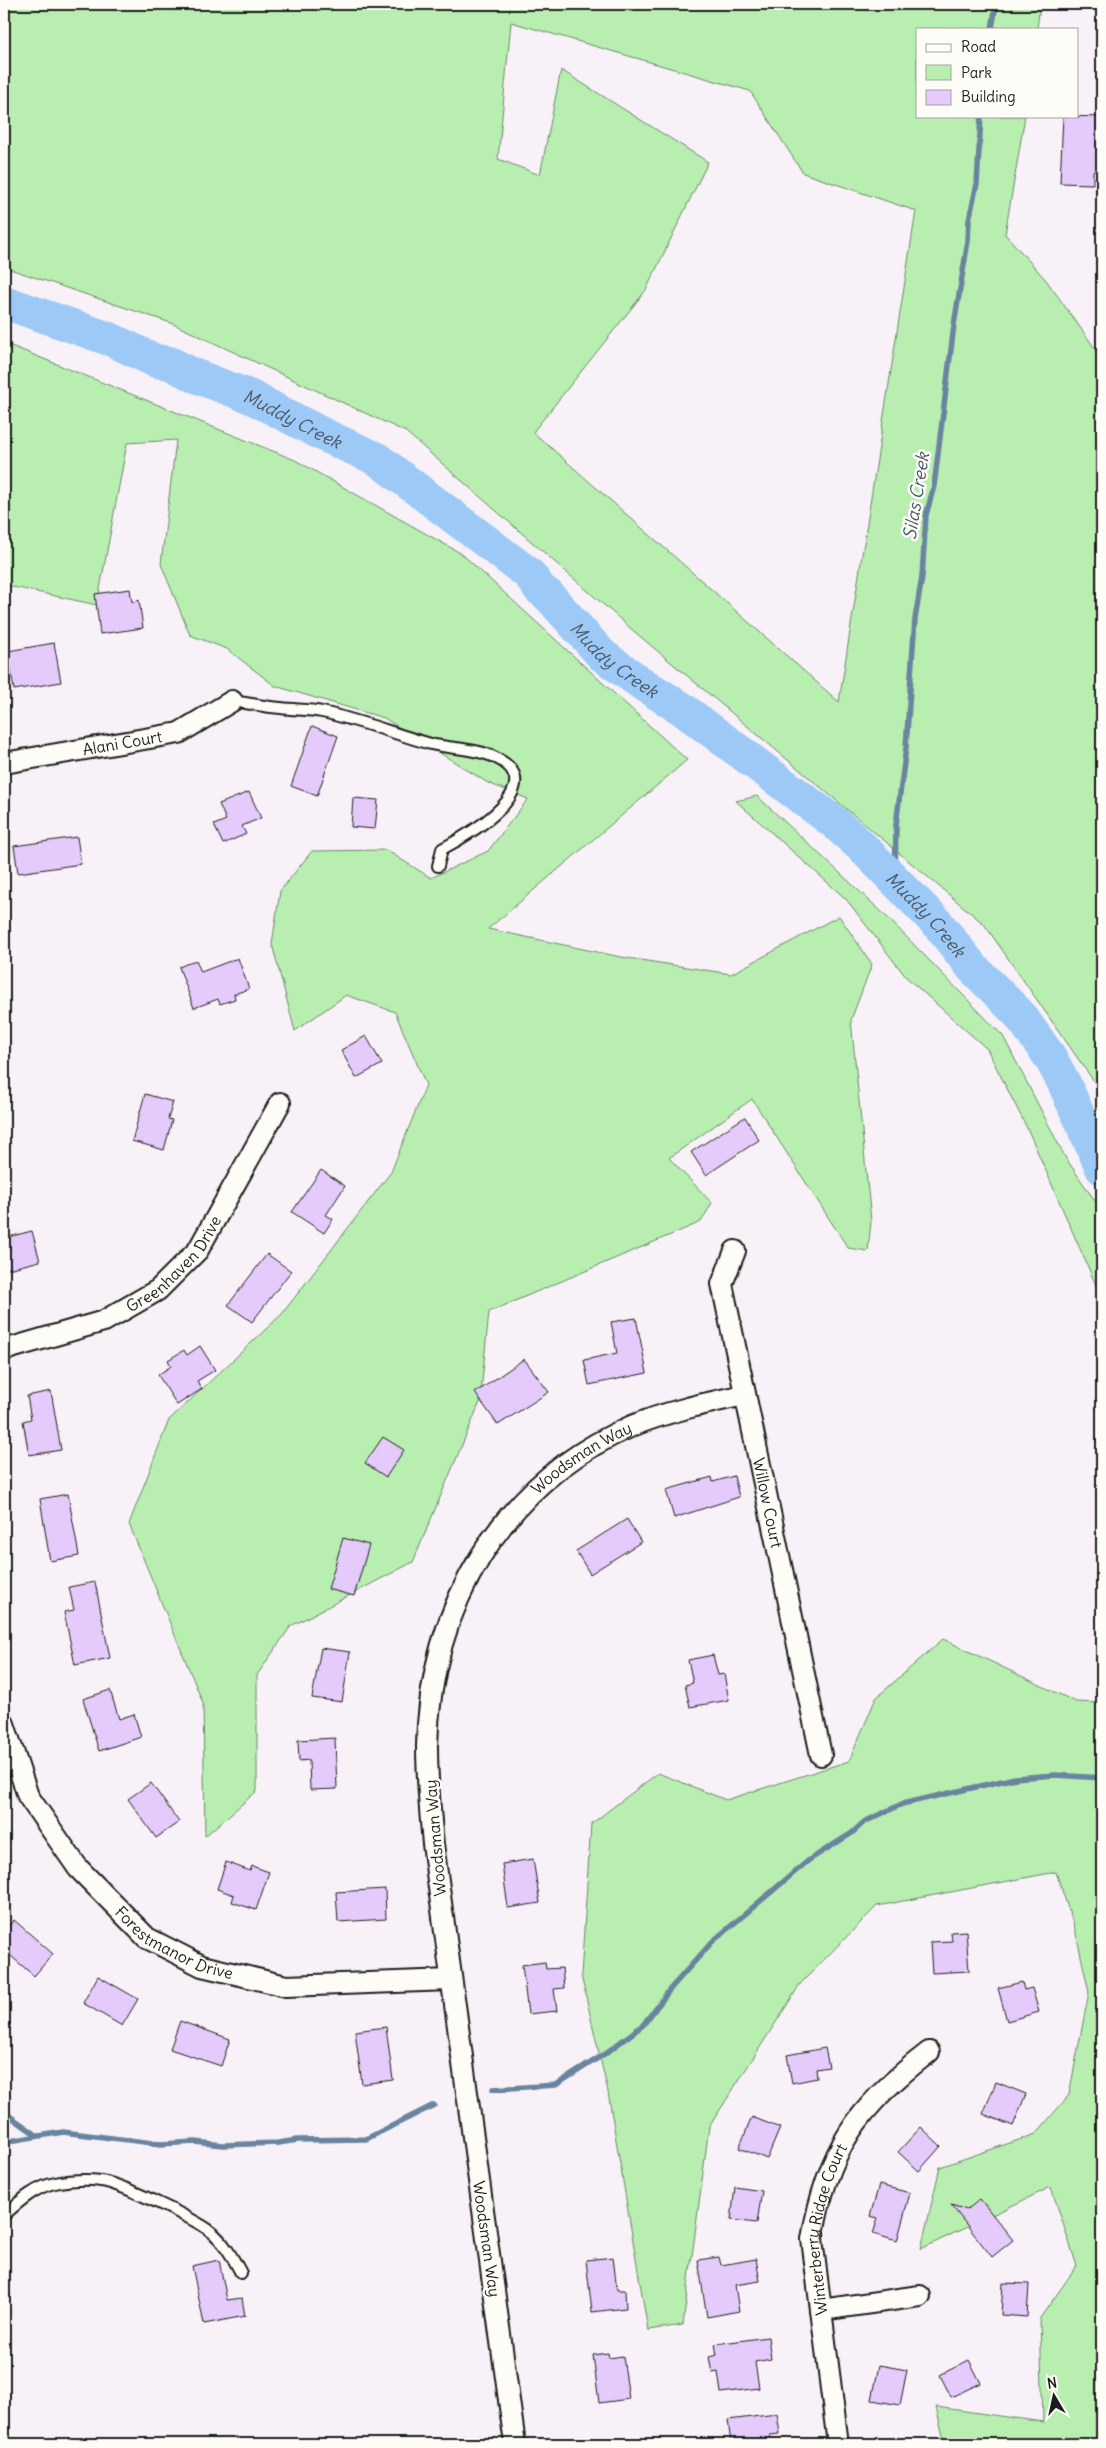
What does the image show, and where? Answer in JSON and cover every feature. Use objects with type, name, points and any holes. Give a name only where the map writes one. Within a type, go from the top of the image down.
[{"type":"street","name":"Alani Court","points":[[4,763],[179,733],[232,701]]},
{"type":"street","name":"Greenhaven Drive","points":[[4,1350],[104,1321],[158,1290],[198,1250],[280,1103]]},
{"type":"street","name":"Willow Court","points":[[735,1251],[722,1284],[821,1755]]},
{"type":"street","name":"Woodsman Way","points":[[515,2444],[433,1844],[427,1745],[438,1659],[451,1618],[467,1578],[490,1541],[512,1514],[560,1469],[595,1445],[632,1426],[684,1409],[746,1395]]},
{"type":"street","name":"Forestmanor Drive","points":[[4,1724],[28,1796],[78,1868],[147,1938],[202,1966],[286,1986],[451,1980]]},
{"type":"street","name":"Winterberry Ridge Court","points":[[838,2444],[812,2240],[818,2207],[826,2178],[843,2141],[858,2118],[894,2079],[929,2052]]},
{"type":"street","points":[[821,2310],[920,2296]]},
{"type":"lane","points":[[232,701],[331,714],[432,744],[494,756],[509,767],[514,777],[515,788],[505,806],[488,820],[442,849],[438,866]]},
{"type":"lane","points":[[4,2215],[27,2195],[41,2187],[69,2181],[103,2181],[122,2186],[211,2231],[229,2252],[241,2273]]},
{"type":"green space","points":[[4,4],[1040,4],[1037,28],[916,28],[916,118],[1025,118],[1005,234],[1046,280],[1102,358],[1102,1093],[984,924],[636,633],[406,432],[171,323],[4,267]],"holes":[[[511,22],[750,91],[803,173],[916,211],[839,702],[533,432],[646,290],[708,162],[561,70],[540,175],[498,159]]]},
{"type":"green space","points":[[4,343],[295,460],[462,554],[687,760],[488,929],[621,957],[731,974],[839,916],[872,964],[851,1020],[871,1221],[868,1251],[848,1248],[752,1099],[669,1158],[712,1203],[701,1222],[489,1312],[480,1402],[413,1562],[291,1626],[257,1675],[257,1791],[205,1836],[203,1703],[129,1524],[169,1420],[282,1314],[391,1172],[426,1085],[395,1012],[346,995],[295,1031],[272,944],[280,891],[312,851],[386,850],[431,878],[488,851],[528,799],[488,783],[384,718],[275,686],[227,649],[190,635],[161,564],[176,440],[127,443],[97,605],[4,585]]},
{"type":"green space","points":[[757,796],[885,915],[1003,1036],[1065,1157],[1102,1211],[1102,1299],[1028,1130],[987,1049],[906,977],[846,899],[736,801]]},
{"type":"green space","points":[[943,1639],[1076,1702],[1102,1703],[1102,2444],[945,2444],[936,2407],[1043,2422],[1040,2318],[1077,2266],[1051,2187],[921,2249],[940,2167],[1036,2134],[1069,2095],[1089,1992],[1075,1929],[1056,1872],[877,1906],[801,1983],[709,2127],[683,2325],[648,2330],[608,2092],[581,1975],[591,1824],[658,1773],[726,1800],[849,1761],[876,1698]]},
{"type":"building","points":[[1102,117],[1101,171],[1093,171],[1093,184],[1060,183],[1063,118]]},
{"type":"building","points":[[130,589],[132,602],[139,600],[143,628],[100,634],[95,594]]},
{"type":"building","points":[[54,643],[61,682],[14,690],[8,651]]},
{"type":"building","points":[[312,726],[338,736],[317,796],[291,786]]},
{"type":"building","points":[[249,792],[261,818],[242,826],[246,834],[223,844],[214,825],[226,820],[219,804]]},
{"type":"building","points":[[353,798],[378,800],[375,829],[351,827]]},
{"type":"building","points":[[77,837],[81,864],[18,873],[14,846]]},
{"type":"building","points":[[238,958],[249,989],[234,994],[235,999],[220,1004],[218,999],[194,1008],[179,967],[196,960],[201,972]]},
{"type":"building","points":[[366,1036],[382,1064],[356,1078],[341,1050]]},
{"type":"building","points":[[145,1094],[173,1102],[168,1119],[172,1120],[164,1150],[132,1141]]},
{"type":"building","points":[[745,1117],[759,1140],[706,1175],[691,1152]]},
{"type":"building","points":[[321,1170],[345,1186],[326,1215],[333,1219],[324,1233],[292,1212]]},
{"type":"building","points":[[32,1231],[40,1261],[4,1270],[4,1238]]},
{"type":"building","points":[[267,1254],[291,1271],[252,1322],[228,1305]]},
{"type":"building","points":[[636,1318],[647,1373],[589,1385],[584,1360],[617,1353],[611,1322]]},
{"type":"building","points":[[200,1346],[215,1370],[197,1381],[202,1389],[177,1405],[158,1375],[171,1366],[168,1360],[184,1350],[187,1355]]},
{"type":"building","points":[[524,1359],[549,1392],[498,1425],[475,1393]]},
{"type":"building","points":[[51,1391],[61,1450],[29,1455],[23,1421],[31,1419],[27,1396]]},
{"type":"building","points":[[383,1437],[404,1450],[386,1477],[365,1463]]},
{"type":"building","points":[[734,1476],[739,1497],[674,1518],[666,1490],[712,1477],[713,1482]]},
{"type":"building","points":[[68,1494],[79,1556],[50,1561],[40,1499]]},
{"type":"building","points":[[627,1519],[641,1542],[590,1574],[576,1551]]},
{"type":"building","points":[[343,1538],[369,1545],[354,1596],[328,1589]]},
{"type":"building","points":[[95,1582],[110,1658],[75,1665],[64,1612],[74,1610],[69,1587]]},
{"type":"building","points":[[321,1648],[350,1652],[342,1702],[312,1698]]},
{"type":"building","points":[[713,1655],[718,1675],[724,1674],[729,1700],[690,1707],[685,1685],[693,1683],[688,1660]]},
{"type":"building","points":[[110,1690],[119,1719],[134,1714],[141,1737],[99,1751],[83,1699]]},
{"type":"building","points":[[335,1738],[337,1789],[310,1790],[309,1760],[299,1761],[298,1740]]},
{"type":"building","points":[[151,1783],[179,1822],[156,1838],[128,1799]]},
{"type":"building","points":[[533,1859],[540,1903],[508,1908],[502,1864]]},
{"type":"building","points":[[226,1862],[250,1871],[252,1866],[269,1872],[256,1910],[232,1902],[234,1895],[217,1889]]},
{"type":"building","points":[[385,1889],[386,1919],[338,1922],[336,1892]]},
{"type":"building","points":[[14,1920],[53,1954],[34,1976],[4,1950],[4,1931]]},
{"type":"building","points":[[966,1931],[969,1971],[932,1973],[930,1942],[952,1941],[951,1932]]},
{"type":"building","points":[[545,1962],[546,1969],[562,1968],[564,1988],[554,1989],[557,2011],[528,2014],[522,1965]]},
{"type":"building","points":[[98,1976],[138,1999],[122,2026],[83,2003]]},
{"type":"building","points":[[1022,1982],[1024,1990],[1032,1988],[1039,2012],[1007,2021],[998,1988]]},
{"type":"building","points":[[180,2021],[230,2039],[221,2066],[170,2049]]},
{"type":"building","points":[[386,2027],[393,2080],[362,2084],[355,2031]]},
{"type":"building","points":[[825,2048],[829,2067],[816,2069],[817,2078],[792,2083],[787,2055]]},
{"type":"building","points":[[996,2082],[1026,2094],[1013,2126],[983,2114]]},
{"type":"building","points":[[752,2117],[780,2128],[767,2159],[739,2148]]},
{"type":"building","points":[[921,2127],[941,2146],[919,2171],[898,2152]]},
{"type":"building","points":[[879,2185],[910,2193],[897,2241],[873,2234],[878,2218],[870,2216]]},
{"type":"building","points":[[735,2187],[762,2191],[757,2223],[731,2220]]},
{"type":"building","points":[[980,2199],[1013,2240],[992,2257],[951,2205],[967,2210]]},
{"type":"building","points":[[613,2257],[617,2290],[625,2290],[626,2308],[592,2312],[586,2260]]},
{"type":"building","points":[[719,2257],[721,2265],[756,2259],[760,2281],[735,2285],[739,2311],[707,2317],[698,2260]]},
{"type":"building","points":[[219,2260],[227,2300],[242,2298],[245,2316],[204,2324],[192,2266]]},
{"type":"building","points":[[1003,2283],[1029,2284],[1027,2317],[1001,2315]]},
{"type":"building","points":[[768,2337],[771,2359],[755,2362],[759,2388],[721,2393],[718,2372],[712,2373],[709,2357],[717,2355],[715,2344]]},
{"type":"building","points":[[608,2353],[609,2358],[623,2356],[629,2399],[599,2403],[593,2355]]},
{"type":"building","points":[[969,2360],[981,2383],[951,2397],[940,2375]]},
{"type":"building","points":[[879,2365],[907,2370],[900,2405],[872,2400]]},
{"type":"building","points":[[777,2414],[780,2434],[770,2435],[771,2444],[731,2444],[728,2420]]},
{"type":"waterway","name":"Silas Creek","points":[[992,28],[996,4]]},
{"type":"waterway","name":"Silas Creek","points":[[895,882],[896,825],[906,747],[915,619],[922,577],[926,515],[934,486],[954,325],[968,241],[969,220],[977,184],[981,118]]},
{"type":"waterway","name":"Muddy Creek","points":[[4,302],[112,340],[156,361],[170,363],[193,375],[251,397],[326,436],[377,459],[529,574],[540,589],[548,595],[602,655],[641,683],[681,708],[834,822],[862,847],[938,924],[972,967],[1019,1014],[1050,1057],[1064,1083],[1102,1168]]},
{"type":"waterway","points":[[493,2089],[556,2085],[606,2053],[643,2025],[671,1988],[712,1942],[809,1860],[852,1833],[864,1822],[902,1804],[1015,1778],[1055,1775],[1102,1778]]},
{"type":"waterway","points":[[4,2142],[63,2132],[161,2144],[195,2142],[223,2145],[278,2143],[298,2140],[366,2139],[434,2105]]},
{"type":"waterway","points":[[4,2112],[38,2136]]}]
